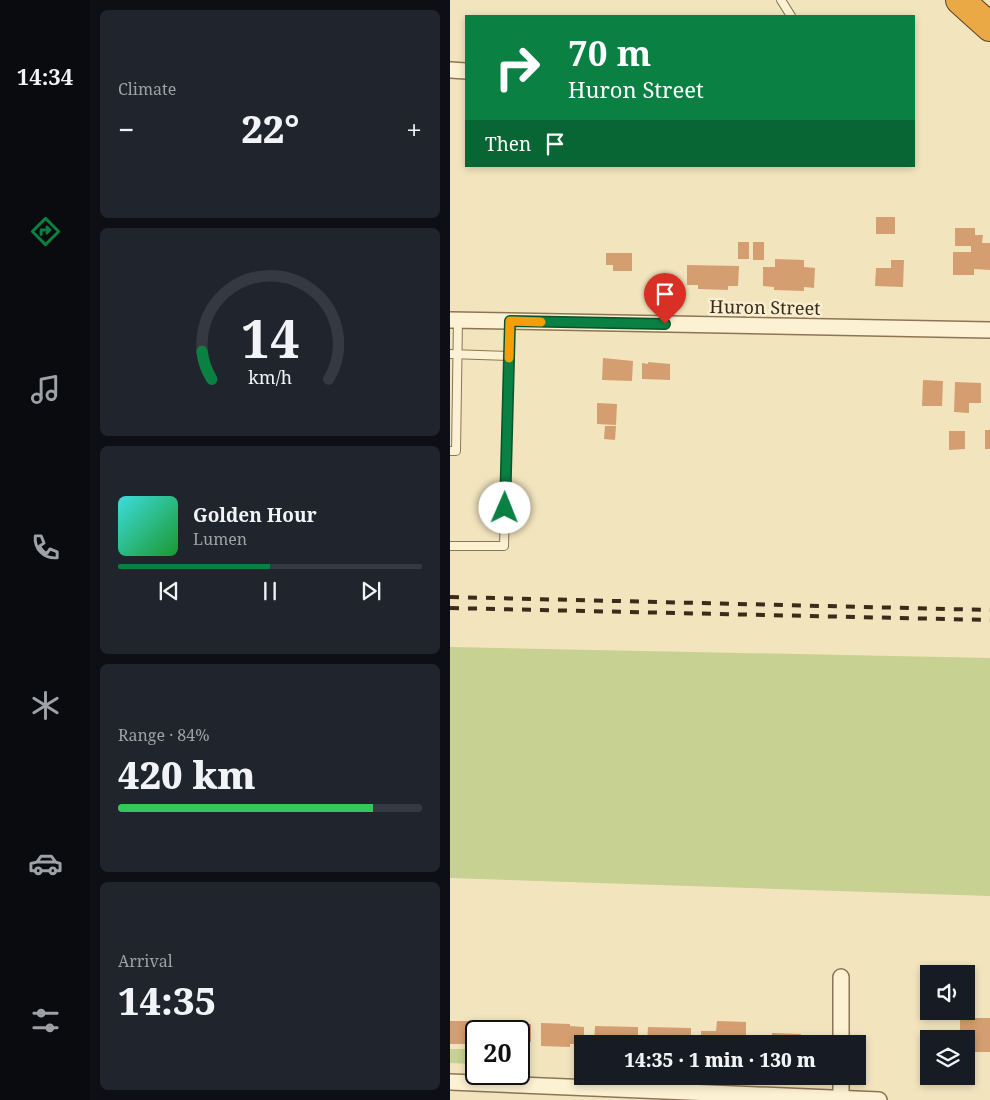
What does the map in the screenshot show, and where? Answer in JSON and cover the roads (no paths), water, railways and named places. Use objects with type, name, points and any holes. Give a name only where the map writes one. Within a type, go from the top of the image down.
[{"type":"highway","points":[[960,0],[990,28]]},
{"type":"street","points":[[450,70],[465,70]]},
{"type":"street","name":"Huron Street","points":[[454,320],[990,330]]},
{"type":"street","points":[[841,977],[841,1035]]},
{"type":"street","points":[[450,1082],[879,1100]]},
{"type":"street","points":[[841,1085],[841,1099]]},
{"type":"lane","points":[[780,0],[790,15]]},
{"type":"lane","points":[[450,451],[456,451],[453,400],[454,320]]},
{"type":"lane","points":[[450,546],[504,546],[510,321]]},
{"type":"lane","points":[[454,354],[509,356]]},
{"type":"railway","points":[[450,597],[990,610]]},
{"type":"railway","points":[[450,608],[990,620]]}]
